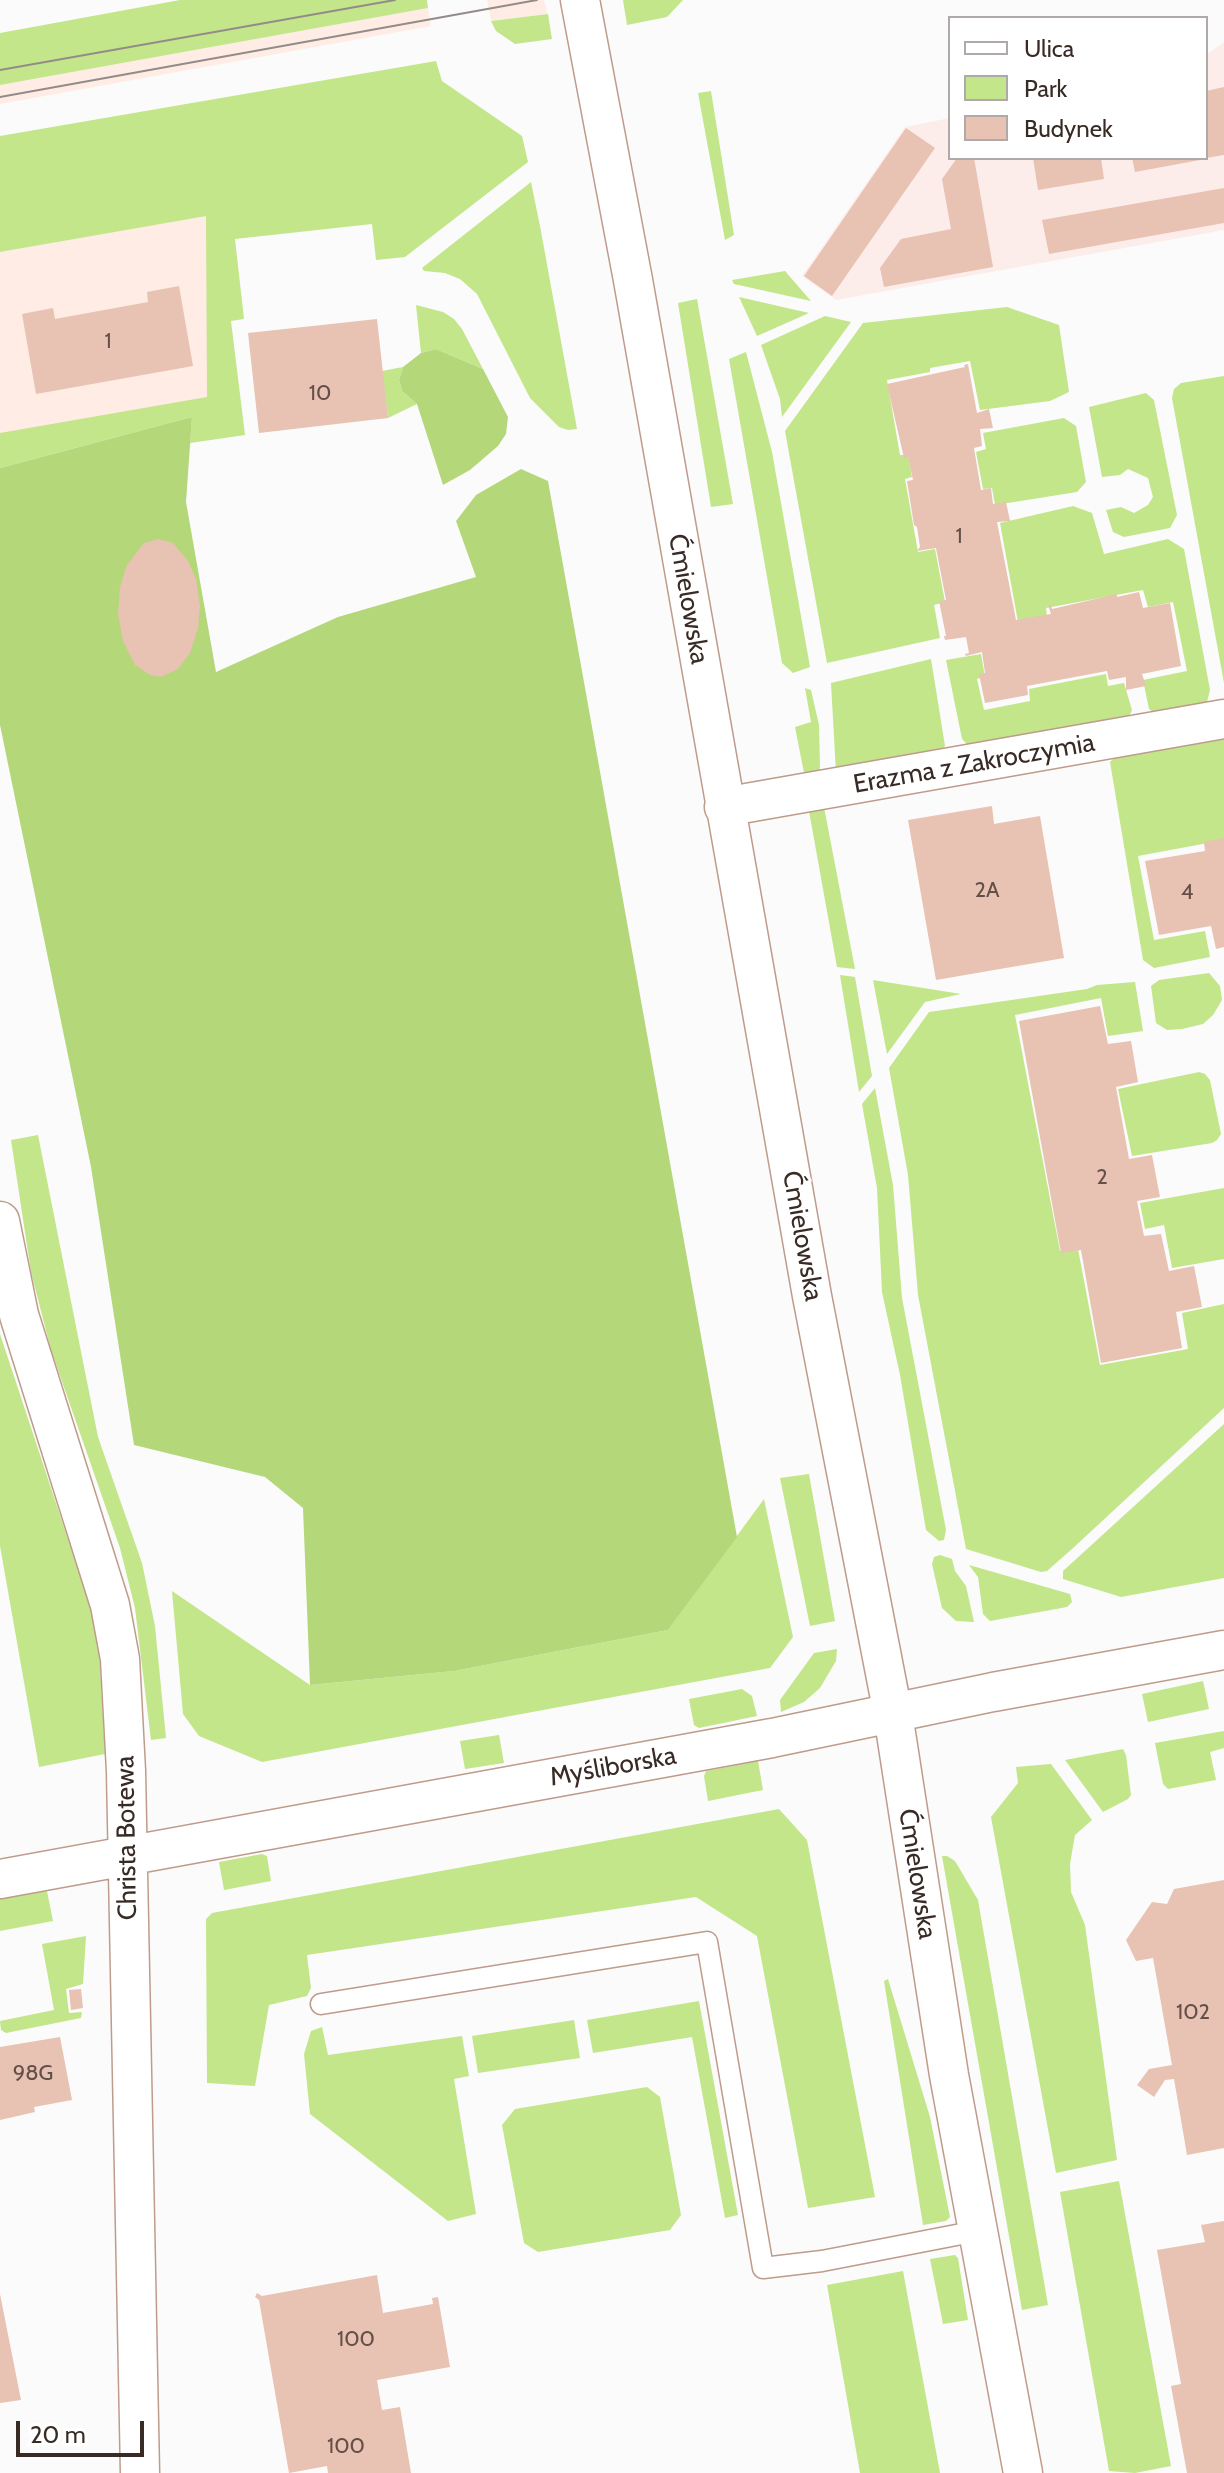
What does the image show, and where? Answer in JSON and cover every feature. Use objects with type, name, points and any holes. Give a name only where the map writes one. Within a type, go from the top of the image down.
[{"type":"street","name":"Ćmielowska","points":[[580,0],[633,280],[812,1296],[893,1714],[944,2043],[1023,2473]]},
{"type":"street","name":"Erazma z Zakroczymia","points":[[724,807],[1224,719]]},
{"type":"street","name":"Christa Botewa","points":[[0,1221],[19,1315],[110,1605],[120,1659],[126,1771],[140,2473]]},
{"type":"street","name":"Myśliborska","points":[[0,1879],[1224,1650]]},
{"type":"lane","points":[[321,2004],[707,1942],[763,2268],[822,2261],[977,2231]]},
{"type":"shaded area","points":[[487,0],[544,0],[548,14],[491,21]]},
{"type":"shaded area","points":[[428,8],[431,26],[0,104],[0,85]]},
{"type":"shaded area","points":[[1224,42],[1224,230],[836,300],[802,276],[905,127],[948,118],[948,160],[1208,160],[1208,54]]},
{"type":"shaded area","points":[[206,215],[215,407],[0,446],[0,252]]},
{"type":"green space","points":[[180,0],[427,0],[428,8],[0,85],[0,33]]},
{"type":"green space","points":[[623,0],[683,0],[667,17],[627,25]]},
{"type":"green space","points":[[548,14],[552,39],[515,44],[496,31],[491,21]]},
{"type":"green space","points":[[436,61],[442,81],[522,136],[528,162],[405,257],[376,260],[372,224],[235,239],[244,319],[231,321],[245,435],[190,443],[192,417],[0,468],[0,433],[207,397],[206,216],[0,252],[0,136]]},
{"type":"green space","points":[[711,91],[734,235],[725,240],[698,93]]},
{"type":"green space","points":[[531,182],[577,429],[559,427],[530,398],[477,294],[460,279],[422,268]]},
{"type":"green space","points":[[785,271],[811,301],[734,284],[732,280]]},
{"type":"green space","points":[[739,297],[809,313],[757,336]]},
{"type":"green space","points":[[697,299],[733,504],[711,507],[678,303]]},
{"type":"green space","points":[[416,305],[443,312],[454,319],[483,369],[436,349],[421,353]]},
{"type":"green space","points":[[1007,307],[1059,325],[1069,392],[1050,401],[980,410],[970,361],[887,380],[900,455],[908,455],[912,477],[905,479],[918,552],[935,549],[945,602],[934,605],[940,638],[827,663],[785,431],[863,323]]},
{"type":"green space","points":[[825,316],[851,322],[782,417],[780,399],[761,345]]},
{"type":"green space","points":[[436,349],[483,369],[508,417],[506,434],[498,446],[470,470],[443,485],[417,404],[402,391],[399,380],[403,367],[421,353]]},
{"type":"green space","points":[[746,352],[772,452],[810,667],[793,673],[782,663],[729,359]]},
{"type":"green space","points":[[403,367],[399,380],[402,391],[417,404],[388,418],[382,371]]},
{"type":"green space","points":[[1224,376],[1224,683],[1172,398],[1174,389],[1181,383]]},
{"type":"green space","points":[[1146,393],[1154,400],[1177,515],[1170,528],[1124,537],[1113,532],[1106,510],[1121,507],[1134,513],[1148,505],[1153,497],[1148,478],[1128,469],[1120,475],[1102,477],[1089,407]]},
{"type":"green space","points":[[192,417],[186,502],[216,672],[338,617],[476,577],[456,521],[476,495],[521,469],[548,481],[737,1537],[668,1630],[454,1671],[310,1685],[303,1508],[265,1477],[134,1445],[91,1167],[0,725],[0,468]]},
{"type":"green space","points":[[1064,418],[1076,426],[1086,482],[1077,492],[995,505],[992,488],[983,489],[976,452],[986,449],[983,433]]},
{"type":"green space","points":[[1073,506],[1092,513],[1104,554],[1168,539],[1184,549],[1210,690],[1206,706],[1157,715],[1149,709],[1143,680],[1187,671],[1173,602],[1148,607],[1143,590],[1046,608],[1047,616],[1018,622],[1000,523]]},
{"type":"green space","points":[[981,654],[985,677],[977,679],[984,710],[1030,701],[1029,689],[1106,674],[1108,686],[1124,683],[1132,710],[1127,721],[973,750],[962,739],[946,660]]},
{"type":"green space","points":[[931,659],[945,746],[939,754],[836,773],[831,683]]},
{"type":"green space","points":[[805,688],[811,690],[819,725],[820,767],[818,776],[805,778],[795,727],[811,722]]},
{"type":"green space","points":[[1224,734],[1224,840],[1138,856],[1154,940],[1205,931],[1210,957],[1154,968],[1143,960],[1110,762],[1115,757]]},
{"type":"green space","points":[[824,807],[855,969],[837,967],[809,811]]},
{"type":"green space","points":[[1209,973],[1220,986],[1222,1000],[1213,1015],[1203,1024],[1182,1029],[1167,1030],[1156,1023],[1151,986],[1159,980]]},
{"type":"green space","points":[[840,975],[855,977],[872,1076],[859,1092]]},
{"type":"green space","points":[[873,980],[961,994],[925,1002],[887,1054]]},
{"type":"green space","points":[[1135,982],[1143,1031],[1108,1036],[1101,998],[1015,1015],[1060,1251],[1078,1249],[1100,1365],[1188,1349],[1182,1313],[1224,1304],[1224,1408],[1072,1549],[1047,1571],[1041,1572],[966,1549],[918,1295],[908,1175],[889,1068],[929,1012],[1097,985]]},
{"type":"green space","points":[[1199,1072],[1210,1080],[1221,1134],[1217,1140],[1132,1156],[1118,1089]]},
{"type":"green space","points":[[875,1088],[893,1185],[902,1298],[946,1530],[944,1540],[939,1541],[926,1530],[900,1375],[882,1292],[877,1188],[862,1104]]},
{"type":"green space","points":[[38,1135],[98,1437],[142,1563],[155,1626],[166,1738],[151,1740],[135,1608],[120,1548],[51,1350],[31,1272],[11,1140]]},
{"type":"green space","points":[[1224,1188],[1224,1259],[1172,1268],[1164,1225],[1145,1229],[1140,1203]]},
{"type":"green space","points":[[0,1334],[98,1630],[105,1754],[39,1767],[0,1546]]},
{"type":"green space","points":[[1224,1424],[1224,1578],[1121,1597],[1063,1579],[1063,1571]]},
{"type":"green space","points":[[809,1474],[835,1621],[810,1626],[780,1478]]},
{"type":"green space","points":[[764,1499],[793,1637],[770,1668],[262,1762],[199,1736],[183,1714],[172,1591],[310,1685],[454,1671],[668,1630]]},
{"type":"green space","points":[[940,1555],[952,1559],[955,1571],[966,1586],[974,1622],[956,1621],[942,1608],[932,1564],[934,1557]]},
{"type":"green space","points":[[969,1565],[1070,1594],[1072,1602],[1067,1607],[990,1621],[983,1614],[978,1577]]},
{"type":"green space","points":[[837,1649],[836,1661],[820,1688],[804,1702],[781,1712],[780,1700],[814,1653]]},
{"type":"green space","points":[[1203,1681],[1209,1709],[1148,1722],[1142,1694]]},
{"type":"green space","points":[[742,1689],[752,1696],[757,1716],[699,1728],[694,1725],[689,1699]]},
{"type":"green space","points":[[1224,1731],[1224,1748],[1210,1752],[1216,1780],[1168,1789],[1163,1784],[1155,1743]]},
{"type":"green space","points":[[499,1735],[504,1763],[465,1769],[460,1741]]},
{"type":"green space","points":[[1123,1749],[1131,1795],[1103,1812],[1065,1760]]},
{"type":"green space","points":[[758,1761],[763,1790],[708,1801],[706,1771]]},
{"type":"green space","points":[[1051,1764],[1092,1820],[1075,1835],[1070,1864],[1071,1892],[1085,1925],[1117,2160],[1056,2173],[991,1817],[1018,1783],[1016,1767]]},
{"type":"green space","points":[[779,1809],[807,1840],[875,2197],[808,2208],[757,1936],[696,1897],[307,1955],[311,1988],[307,1996],[269,2005],[255,2086],[207,2083],[206,1919],[212,1913]]},
{"type":"green space","points":[[262,1854],[267,1856],[271,1881],[224,1890],[219,1862]]},
{"type":"green space","points":[[942,1856],[955,1861],[978,1900],[1048,2305],[1022,2310]]},
{"type":"green space","points":[[47,1891],[53,1921],[0,1931],[0,1899]]},
{"type":"green space","points":[[86,1936],[83,1984],[66,1989],[69,2013],[82,2012],[81,2018],[6,2033],[1,2030],[0,2021],[54,2010],[42,1944]]},
{"type":"green space","points":[[888,1979],[930,2117],[950,2217],[946,2221],[923,2225],[884,1981]]},
{"type":"green space","points":[[699,2001],[738,2215],[725,2218],[692,2037],[593,2053],[587,2020]]},
{"type":"green space","points":[[574,2020],[580,2058],[478,2073],[472,2036]]},
{"type":"green space","points":[[322,2027],[328,2055],[462,2036],[469,2076],[454,2079],[476,2214],[448,2221],[310,2114],[304,2054],[311,2031]]},
{"type":"green space","points":[[647,2087],[660,2097],[681,2215],[670,2230],[538,2252],[524,2243],[502,2125],[515,2109]]},
{"type":"green space","points":[[1119,2181],[1171,2466],[1135,2473],[1109,2471],[1060,2192]]},
{"type":"green space","points":[[955,2255],[968,2320],[943,2324],[930,2259]]},
{"type":"green space","points":[[903,2271],[940,2473],[860,2473],[827,2285]]},
{"type":"building","points":[[1224,87],[1224,155],[1208,158],[1208,91]]},
{"type":"building","points":[[906,128],[935,148],[832,296],[804,276]]},
{"type":"building","points":[[956,160],[974,160],[993,267],[884,287],[880,268],[901,239],[951,229],[942,179]]},
{"type":"building","points":[[1033,160],[1101,160],[1104,179],[1038,190]]},
{"type":"building","points":[[1132,160],[1200,160],[1135,172]]},
{"type":"building","points":[[1224,188],[1224,223],[1049,254],[1042,220]]},
{"type":"building","points":[[179,286],[193,366],[36,394],[22,314],[53,308],[55,319],[148,302],[147,292]]},
{"type":"building","points":[[377,319],[388,418],[259,433],[248,333]]},
{"type":"building","points":[[968,364],[977,413],[989,409],[993,428],[980,429],[982,446],[974,448],[981,490],[991,488],[993,504],[1006,502],[1010,521],[997,522],[1016,620],[1051,614],[1048,605],[1052,609],[1139,592],[1143,608],[1170,603],[1181,666],[1142,674],[1146,686],[1126,690],[1126,677],[1109,680],[1107,671],[1027,686],[1028,695],[985,703],[979,674],[985,673],[982,652],[966,656],[969,653],[966,637],[945,640],[939,601],[946,600],[936,548],[917,551],[920,547],[907,481],[913,480],[908,457],[904,458],[887,384]]},
{"type":"building","points":[[158,539],[173,543],[188,561],[196,579],[200,606],[198,628],[190,653],[178,669],[161,677],[150,675],[135,665],[123,641],[118,614],[120,587],[127,565],[144,543]]},
{"type":"building","points":[[992,806],[994,824],[1040,816],[1064,958],[936,980],[908,820]]},
{"type":"building","points":[[1224,838],[1224,947],[1216,949],[1211,926],[1159,935],[1145,861],[1205,851],[1204,842]]},
{"type":"building","points":[[1100,1006],[1108,1044],[1131,1041],[1138,1082],[1116,1087],[1129,1159],[1152,1155],[1160,1197],[1137,1201],[1144,1236],[1161,1234],[1169,1271],[1194,1266],[1202,1307],[1176,1312],[1182,1348],[1101,1363],[1081,1250],[1061,1253],[1019,1021]]},
{"type":"building","points":[[1224,1880],[1224,2148],[1187,2155],[1174,2079],[1165,2080],[1154,2097],[1137,2085],[1149,2069],[1172,2065],[1153,1958],[1136,1961],[1126,1940],[1152,1902],[1167,1904],[1174,1889]]},
{"type":"building","points":[[81,1989],[83,2008],[71,2010],[69,1990]]},
{"type":"building","points":[[60,2037],[72,2100],[34,2107],[35,2112],[0,2120],[0,2047]]},
{"type":"building","points":[[1224,2221],[1224,2473],[1187,2473],[1171,2386],[1181,2384],[1157,2250],[1205,2242],[1201,2225]]},
{"type":"building","points":[[377,2275],[383,2313],[433,2304],[432,2298],[438,2297],[450,2367],[377,2380],[382,2410],[400,2407],[411,2473],[328,2473],[327,2466],[289,2473],[259,2300],[255,2297],[257,2293],[262,2296]]},
{"type":"building","points":[[0,2294],[21,2400],[0,2403]]},
{"type":"tram line","points":[[0,70],[395,0]]},
{"type":"tram line","points":[[0,97],[537,0]]}]
